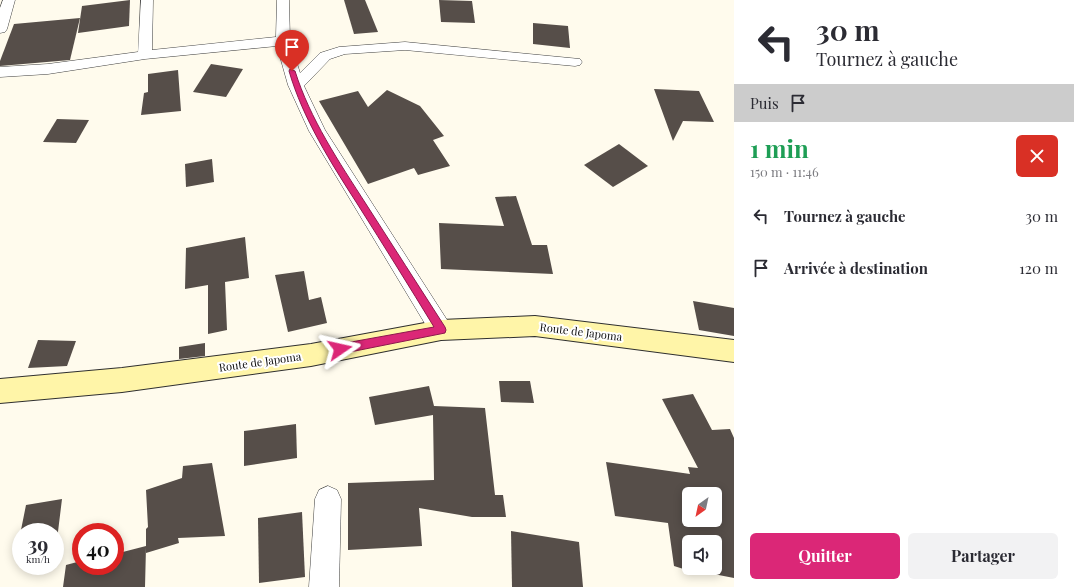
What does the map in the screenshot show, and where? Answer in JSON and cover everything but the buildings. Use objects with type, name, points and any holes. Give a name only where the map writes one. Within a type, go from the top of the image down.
[{"type":"street","points":[[0,29],[9,0]]},
{"type":"street","points":[[145,55],[147,0]]},
{"type":"street","points":[[282,0],[283,41],[296,86],[317,131],[330,155],[442,330]]},
{"type":"street","points":[[0,72],[48,69],[98,63],[145,55],[283,41]]},
{"type":"street","points":[[296,86],[325,56],[344,50],[405,46],[575,62]]},
{"type":"street","name":"Route de Japoma","points":[[0,391],[122,380],[304,356],[442,330],[535,326],[734,351]]},
{"type":"street","points":[[324,587],[328,499]]},
{"type":"route","points":[[292,71],[296,86],[330,155],[442,330],[340,349]]}]
